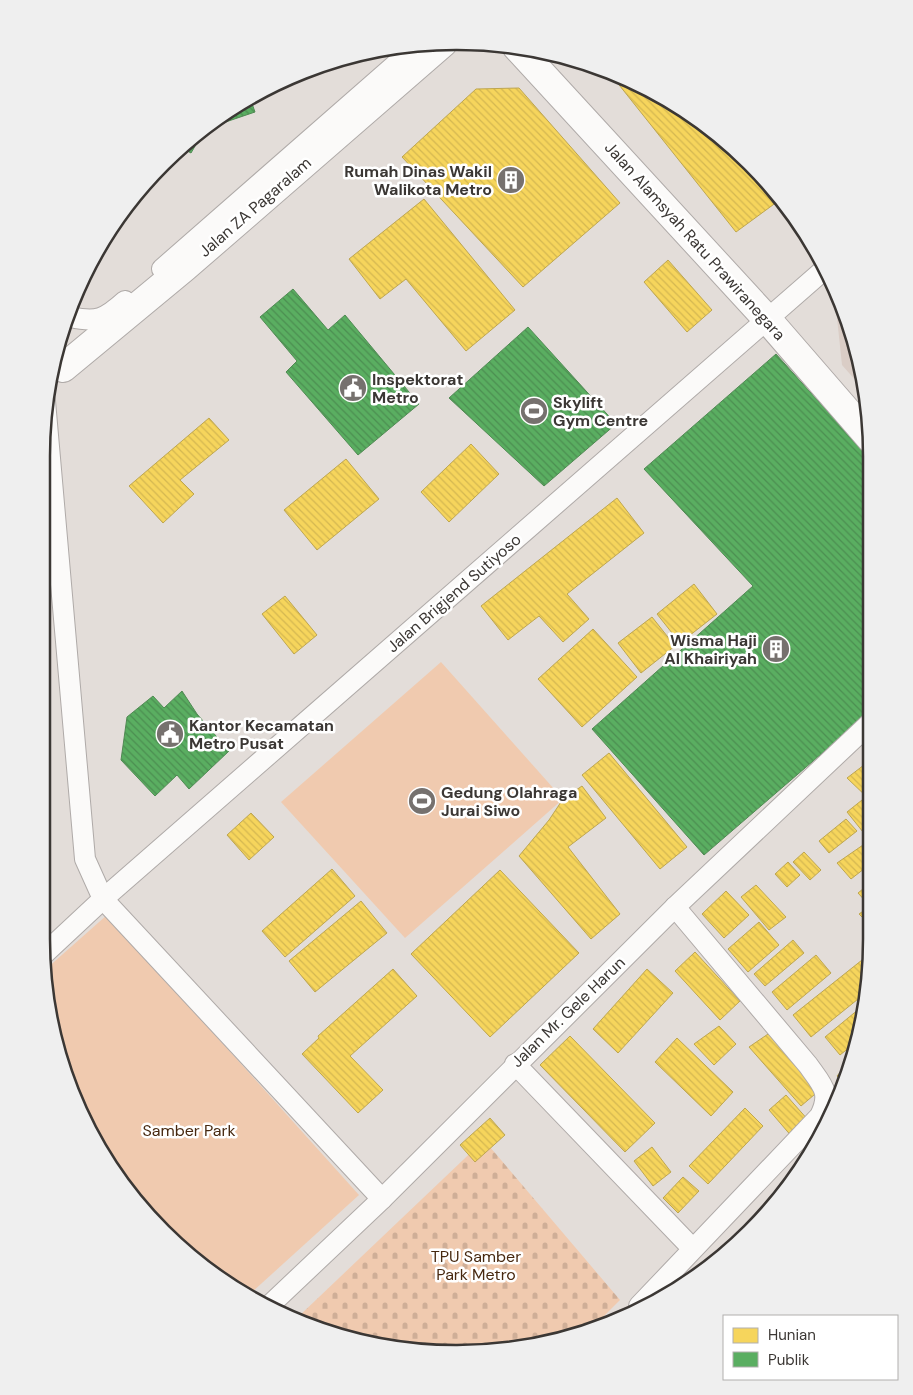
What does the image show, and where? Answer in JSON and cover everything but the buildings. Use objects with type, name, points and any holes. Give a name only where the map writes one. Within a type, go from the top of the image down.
[{"type":"main road","name":"Jalan ZA Pagaralam","points":[[61,363],[186,267],[434,51]]},
{"type":"main road","name":"Jalan Alamsyah Ratu Prawiranegara","points":[[525,56],[767,319],[862,429]]},
{"type":"street","points":[[75,318],[90,321],[108,316],[409,53]]},
{"type":"street","name":"Jalan Brigjend Sutiyoso","points":[[50,948],[103,899],[819,274]]},
{"type":"street","points":[[50,458],[85,859],[103,899],[382,1199]]},
{"type":"street","name":"Jalan Mr. Gele Harun","points":[[274,1301],[382,1199],[515,1064],[676,907],[863,731]]},
{"type":"street","points":[[647,1298],[814,1122],[827,1102],[824,1088],[808,1065],[676,907]]},
{"type":"street","points":[[515,1064],[692,1248]]},
{"type":"shaded area","points":[[837,318],[849,351],[856,380],[842,365]]},
{"type":"green space","name":"Gedung Olahraga Jurai Siwo","points":[[441,662],[563,799],[405,938],[281,802]]},
{"type":"green space","name":"Samber Park","points":[[107,915],[359,1195],[253,1291],[209,1261],[188,1244],[151,1207],[104,1142],[81,1094],[64,1044],[53,992],[51,965]]},
{"type":"green space","name":"TPU Samber Park Metro","points":[[484,1140],[620,1300],[603,1317],[587,1323],[536,1337],[510,1342],[483,1344],[456,1345],[403,1342],[351,1331],[301,1314]]},
{"type":"place","name":"Rumah Dinas Wakil Walikota Metro","points":[[511,180]]},
{"type":"place","name":"Inspektorat Metro","points":[[353,388]]},
{"type":"place","name":"Skylift Gym Centre","points":[[534,411]]},
{"type":"place","name":"Wisma Haji Al Khairiyah","points":[[776,649]]},
{"type":"place","name":"Kantor Kecamatan Metro Pusat","points":[[170,734]]},
{"type":"place","name":"Gedung Olahraga Jurai Siwo","points":[[422,801]]}]
